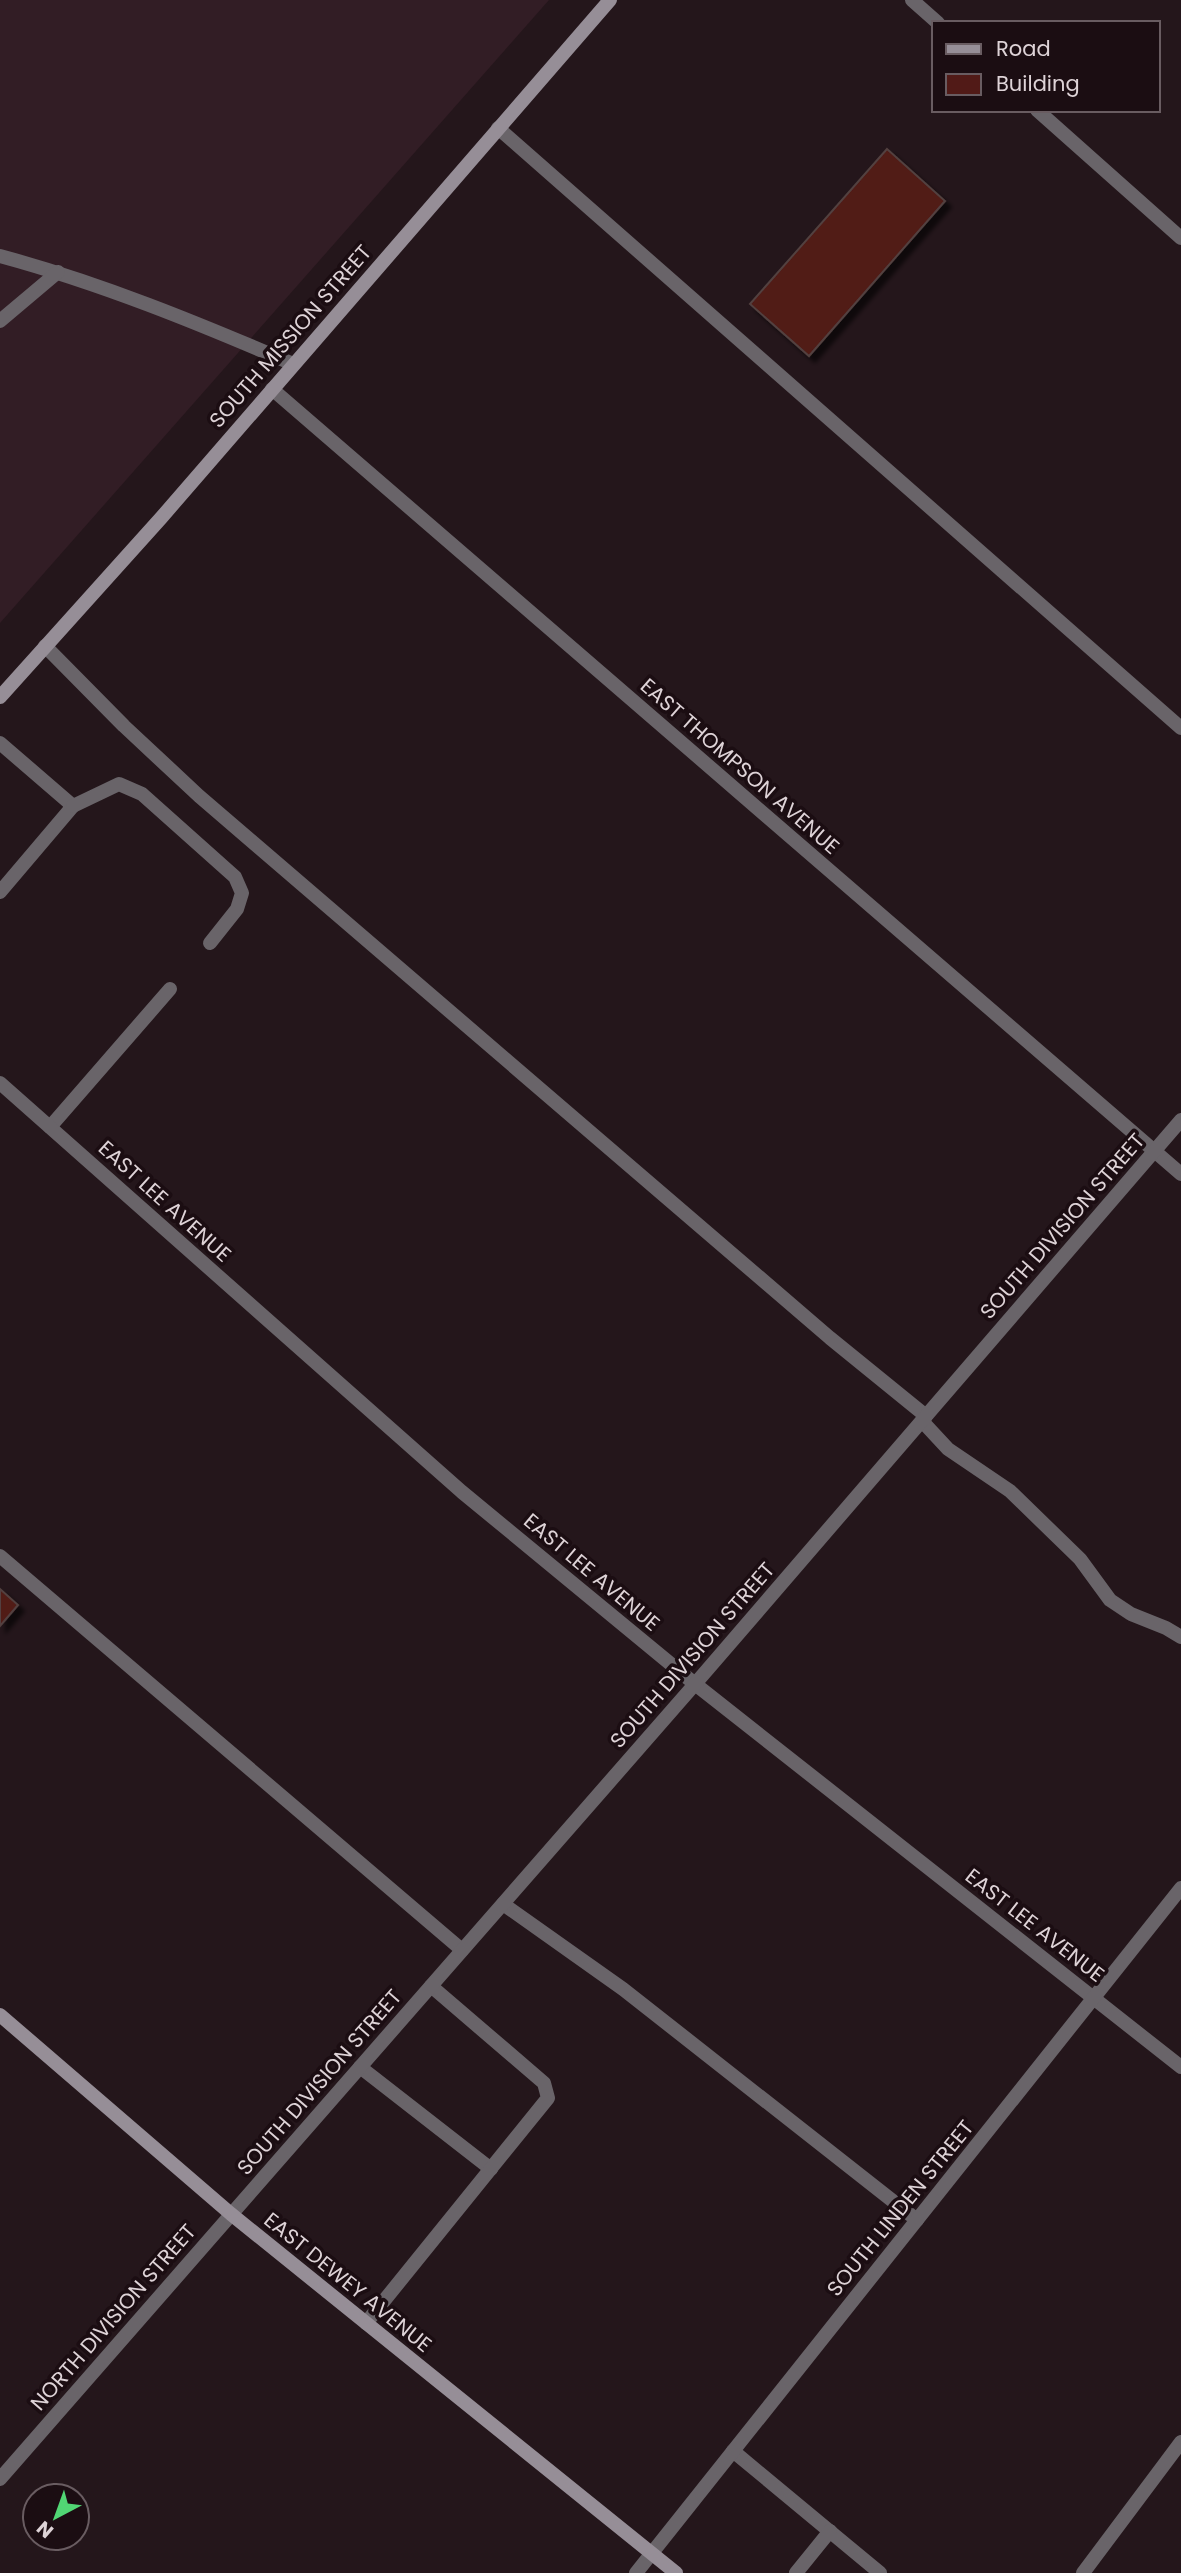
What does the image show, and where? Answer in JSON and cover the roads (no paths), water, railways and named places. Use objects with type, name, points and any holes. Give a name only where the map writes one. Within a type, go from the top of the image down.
[{"type":"main road","name":"SOUTH MISSION STREET","points":[[0,697],[161,518],[610,0]]},
{"type":"main road","name":"EAST DEWEY AVENUE","points":[[0,2015],[231,2214],[676,2573]]},
{"type":"street","points":[[912,0],[936,21]]},
{"type":"street","points":[[1039,112],[1181,237]]},
{"type":"street","points":[[498,128],[1181,727]]},
{"type":"street","points":[[0,256],[58,272],[293,364]]},
{"type":"street","points":[[0,321],[58,272]]},
{"type":"street","name":"EAST THOMPSON AVENUE","points":[[272,389],[1181,1174]]},
{"type":"street","points":[[45,646],[124,726],[199,796],[924,1419],[948,1449],[1010,1491],[1080,1559],[1110,1600],[1131,1614],[1181,1637]]},
{"type":"street","points":[[0,743],[73,806]]},
{"type":"street","points":[[0,892],[73,806],[118,784],[142,794],[235,877],[242,892],[237,909],[210,943]]},
{"type":"street","points":[[50,1127],[170,989]]},
{"type":"street","name":"EAST LEE AVENUE","points":[[0,1083],[461,1492],[695,1684],[1181,2067]]},
{"type":"street","name":"SOUTH DIVISION STREET","points":[[231,2214],[695,1684],[1181,1120]]},
{"type":"street","points":[[0,1556],[462,1950]]},
{"type":"street","name":"SOUTH LINDEN STREET","points":[[636,2573],[1181,1888]]},
{"type":"street","points":[[503,1904],[623,1989],[917,2220]]},
{"type":"street","points":[[366,2323],[548,2098],[544,2083],[431,1986]]},
{"type":"street","points":[[360,2067],[491,2169]]},
{"type":"street","name":"NORTH DIVISION STREET","points":[[2,2472],[231,2214]]},
{"type":"street","points":[[1083,2573],[1181,2442]]},
{"type":"street","points":[[733,2451],[880,2573]]},
{"type":"street","points":[[796,2573],[830,2531]]}]
